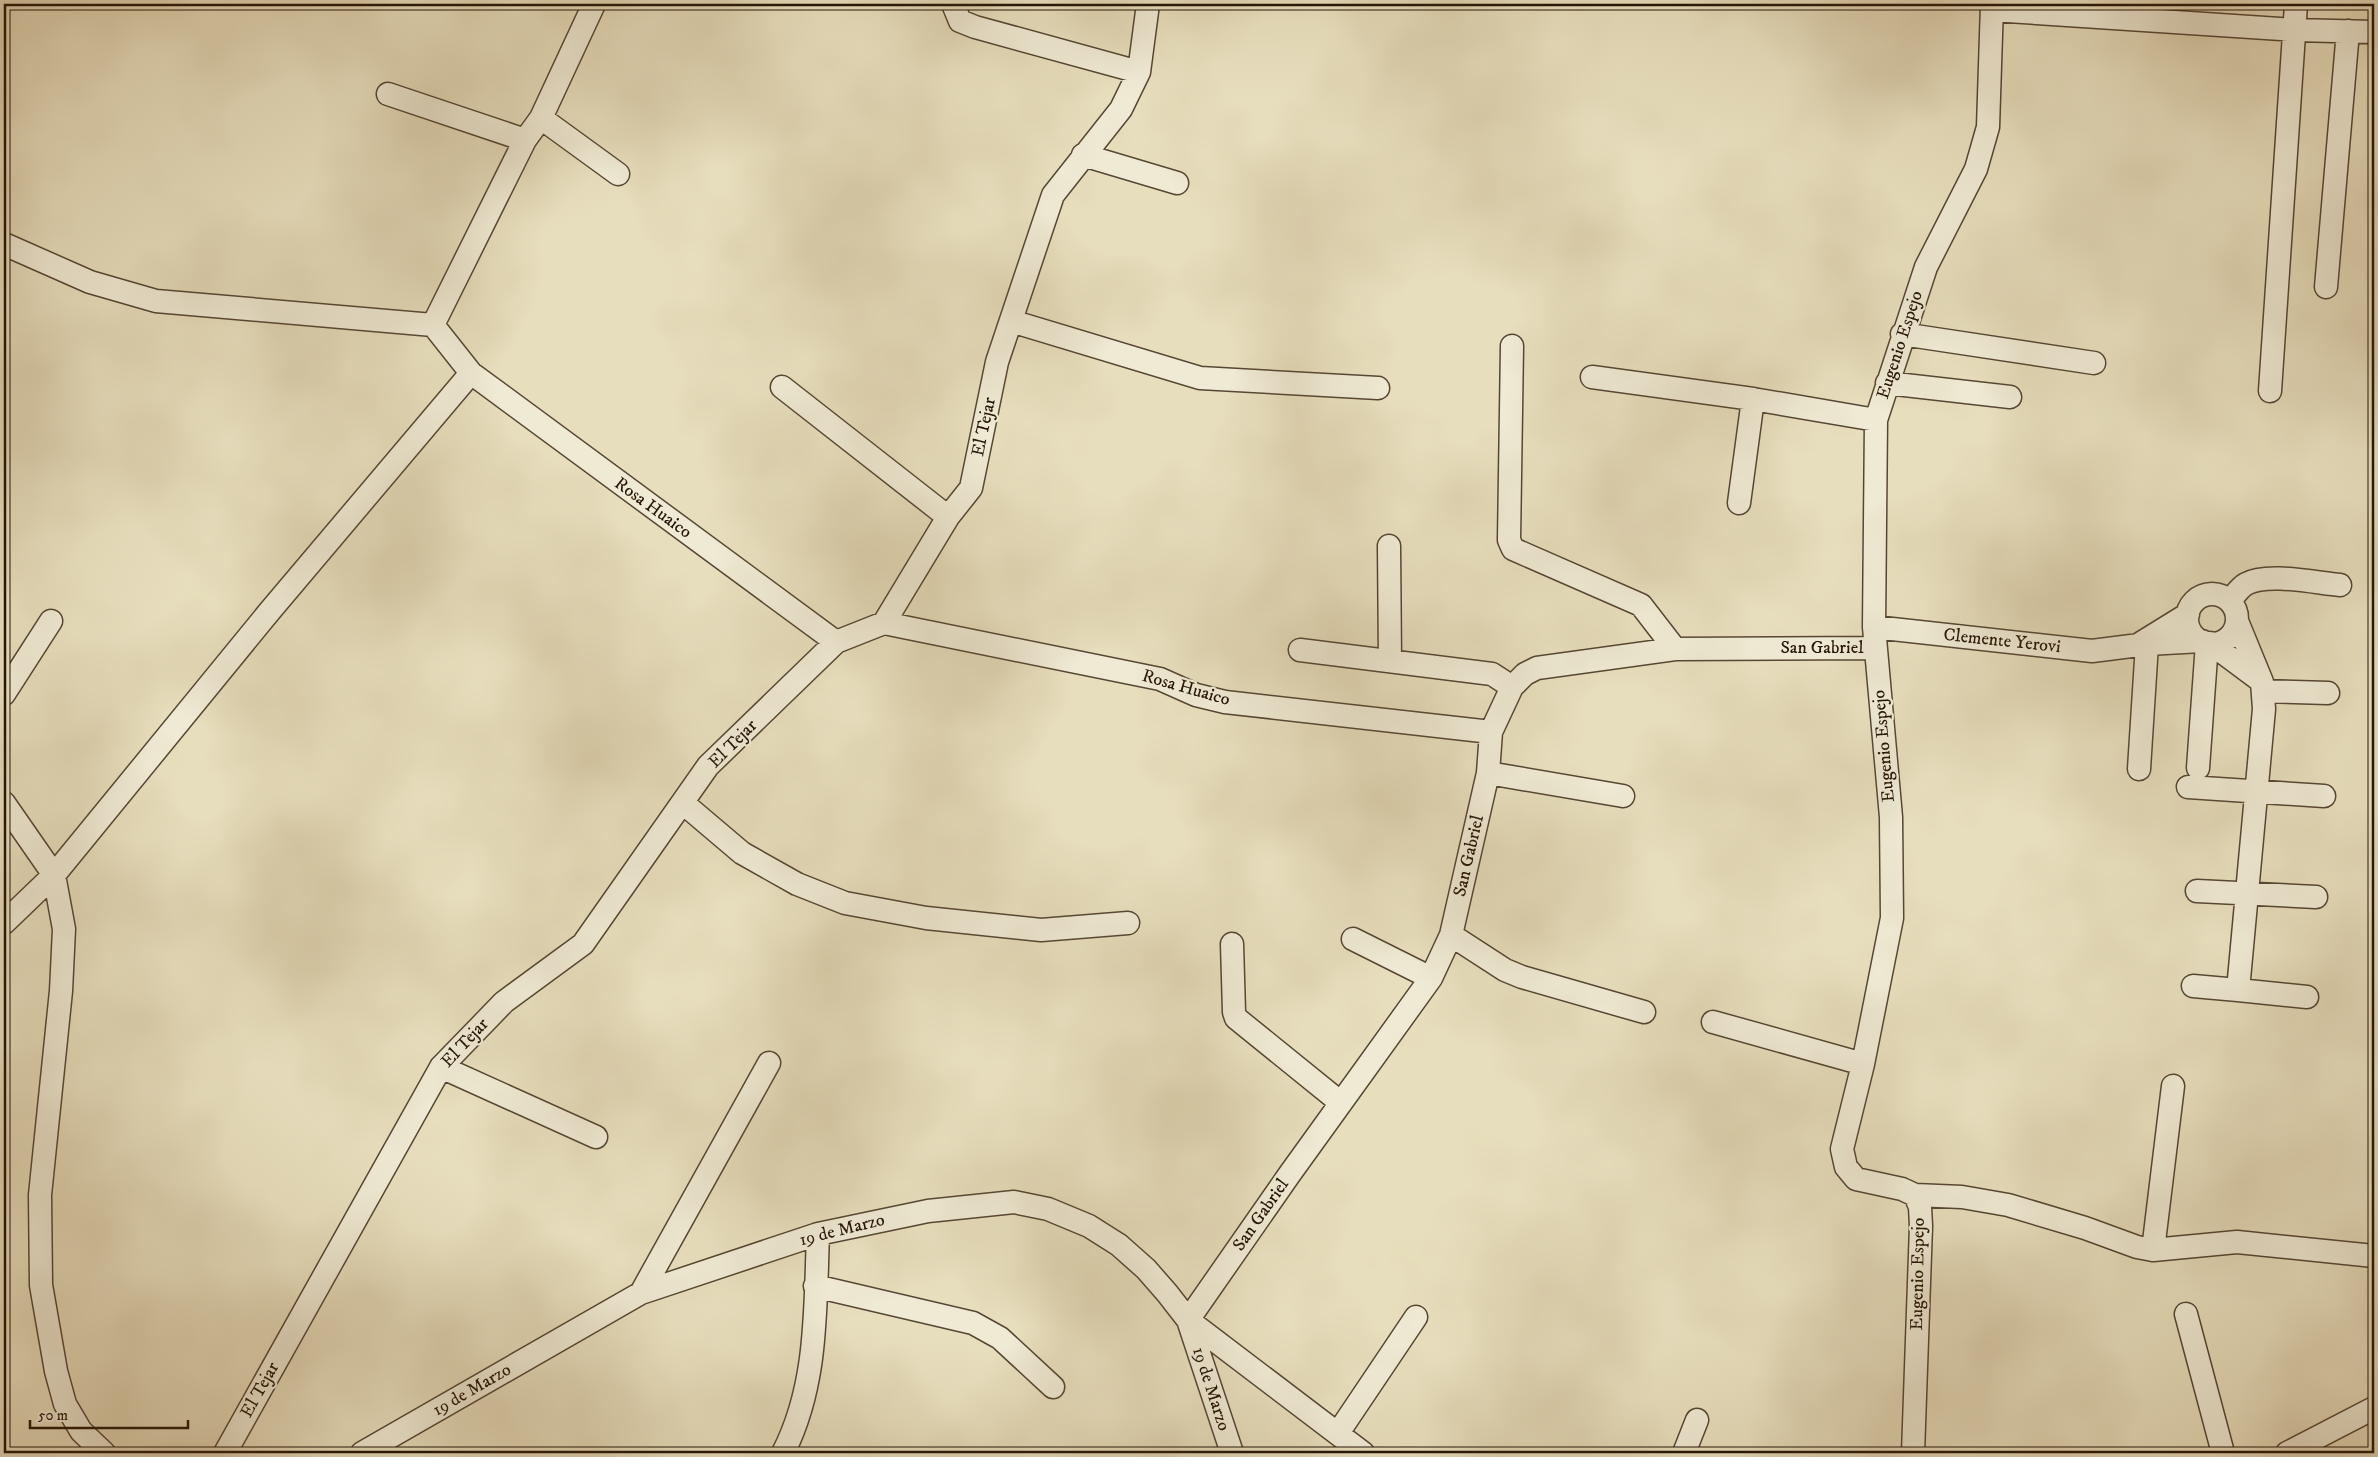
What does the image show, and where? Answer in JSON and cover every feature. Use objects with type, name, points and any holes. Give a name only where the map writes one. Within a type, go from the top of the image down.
[{"type":"street","points":[[4,244],[90,282],[156,301],[433,324],[525,140],[541,118],[594,4]]},
{"type":"street","points":[[953,4],[960,21],[975,27],[1139,72]]},
{"type":"street","name":"El Tejar","points":[[225,1453],[441,1067],[504,1002],[583,944],[708,766],[836,642],[884,623],[948,517],[971,488],[997,362],[1053,195],[1121,109],[1139,72],[1148,4]]},
{"type":"street","points":[[2270,390],[2296,4]]},
{"type":"street","points":[[1992,7],[2295,30],[2374,32]]},
{"type":"street","name":"Eugenio Espejo","points":[[1913,1453],[1921,1226],[1920,1207],[1915,1196],[1902,1189],[1856,1179],[1846,1167],[1842,1149],[1864,1064],[1892,918],[1890,817],[1874,637],[1876,420],[1902,334],[1926,267],[1976,169],[1988,127],[1992,7]]},
{"type":"street","points":[[2326,287],[2348,31]]},
{"type":"street","points":[[388,94],[525,140]]},
{"type":"street","points":[[541,118],[618,174]]},
{"type":"street","points":[[1083,155],[1177,183]]},
{"type":"street","points":[[1011,321],[1200,378],[1378,388]]},
{"type":"street","name":"Rosa Huaico","points":[[433,324],[470,373],[836,642]]},
{"type":"street","points":[[1902,334],[2094,363]]},
{"type":"street","points":[[1512,346],[1509,540],[1513,549],[1641,606],[1675,649]]},
{"type":"street","points":[[4,923],[50,878],[269,612],[470,373]]},
{"type":"street","points":[[1592,377],[1753,399],[1876,420]]},
{"type":"street","points":[[1887,383],[2010,397]]},
{"type":"street","points":[[782,387],[948,517]]},
{"type":"street","points":[[1739,503],[1753,399]]},
{"type":"street","points":[[1389,546],[1390,661]]},
{"type":"street","points":[[2206,642],[2217,643],[2231,635],[2233,611],[2245,584],[2272,579],[2340,585]]},
{"type":"street","points":[[2139,769],[2137,645],[2188,614],[2195,600],[2209,594],[2216,594],[2233,611],[2263,686],[2264,709],[2238,990]]},
{"type":"street","points":[[2188,614],[2190,630],[2263,686],[2328,693]]},
{"type":"street","points":[[4,694],[51,621]]},
{"type":"street","name":"Rosa Huaico","points":[[884,623],[1160,679],[1196,694],[1225,702],[1491,732]]},
{"type":"street","name":"San Gabriel","points":[[1188,1320],[1431,978],[1451,935],[1488,773],[1491,732],[1512,687],[1525,674],[1537,668],[1675,649],[1874,637]]},
{"type":"street","name":"Clemente Yerovi","points":[[1874,637],[2092,651],[2137,645],[2206,642]]},
{"type":"street","points":[[2206,642],[2193,778],[2256,791],[2324,796]]},
{"type":"street","points":[[1300,650],[1492,674],[1498,676],[1512,687]]},
{"type":"street","points":[[1488,773],[1623,796]]},
{"type":"street","points":[[4,803],[50,878],[64,929],[62,991],[40,1195],[41,1286],[56,1371],[65,1404],[81,1432],[104,1453]]},
{"type":"street","points":[[683,804],[742,853],[797,884],[844,904],[926,918],[1041,930],[1128,923]]},
{"type":"street","points":[[2197,891],[2247,892],[2316,897]]},
{"type":"street","points":[[1451,935],[1505,970],[1522,977],[1644,1012]]},
{"type":"street","points":[[1353,940],[1431,978]]},
{"type":"street","points":[[1232,944],[1234,1012],[1236,1018],[1341,1103]]},
{"type":"street","points":[[2193,986],[2307,997]]},
{"type":"street","points":[[1713,1022],[1864,1064]]},
{"type":"street","points":[[641,1293],[769,1063]]},
{"type":"street","points":[[441,1067],[596,1137]]},
{"type":"street","points":[[2153,1250],[2173,1086]]},
{"type":"street","points":[[1915,1196],[1962,1198],[2008,1205],[2085,1228],[2137,1247],[2153,1250],[2237,1242],[2374,1256]]},
{"type":"street","name":"19 de Marzo","points":[[362,1453],[641,1293],[818,1247],[920,1213],[972,1204],[1014,1202],[1048,1209],[1089,1226],[1120,1246],[1146,1269],[1188,1320],[1232,1453]]},
{"type":"street","points":[[783,1453],[795,1430],[813,1354],[818,1247]]},
{"type":"street","points":[[815,1286],[972,1323],[1000,1338],[1053,1387]]},
{"type":"street","points":[[2186,1314],[2223,1453]]},
{"type":"street","points":[[1338,1433],[1416,1318]]},
{"type":"street","points":[[1188,1320],[1363,1453]]},
{"type":"street","points":[[2287,1453],[2374,1408]]},
{"type":"street","points":[[1684,1453],[1697,1420]]}]
